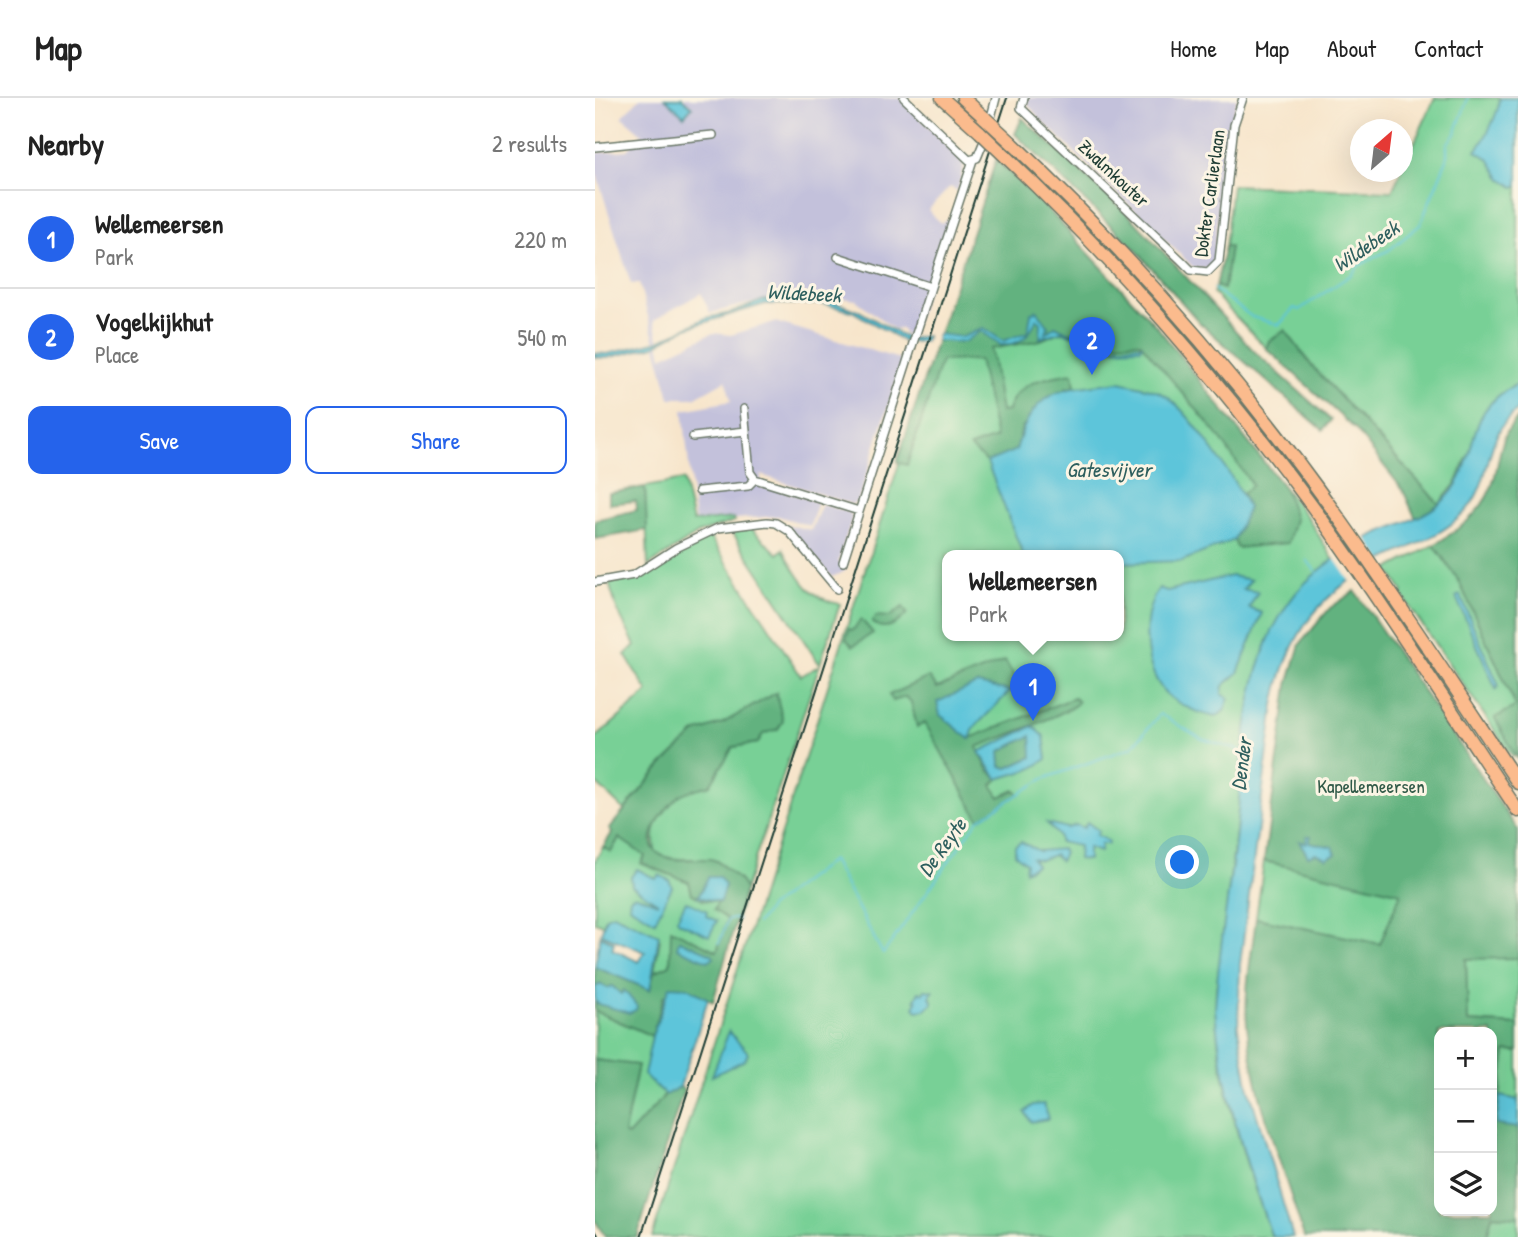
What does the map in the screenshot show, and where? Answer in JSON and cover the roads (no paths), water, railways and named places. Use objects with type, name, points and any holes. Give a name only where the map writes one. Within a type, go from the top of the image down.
[{"type":"highway","points":[[942,98],[1051,200],[1174,331],[1325,523],[1518,811]]},
{"type":"highway","points":[[963,98],[1061,189],[1173,309],[1337,515],[1518,783]]},
{"type":"street","points":[[904,98],[965,156],[973,160]]},
{"type":"street","points":[[843,562],[931,287],[973,160],[983,145],[996,98]]},
{"type":"street","name":"Zwalmkouter","points":[[1024,98],[1021,108],[1191,270]]},
{"type":"street","name":"Dokter Carlierlaan","points":[[1191,270],[1208,272],[1219,261],[1234,125],[1243,98]]},
{"type":"street","points":[[595,147],[713,135]]},
{"type":"street","points":[[838,257],[931,287]]},
{"type":"street","points":[[744,409],[750,472],[755,479],[859,511]]},
{"type":"street","points":[[693,437],[746,431]]},
{"type":"street","points":[[699,491],[748,486],[755,479]]},
{"type":"street","points":[[595,582],[634,575],[676,548],[718,528],[767,522],[776,523],[789,531],[837,589]]},
{"type":"water","points":[[665,98],[682,98],[692,107],[684,116]]},
{"type":"water","points":[[1500,98],[1518,98],[1518,185],[1514,187],[1501,178],[1489,159],[1476,151],[1491,126]]},
{"type":"water","points":[[764,300],[834,302],[859,311],[908,339],[926,336],[925,341],[905,342],[852,311],[823,304],[765,304],[686,328],[654,346],[607,358],[595,357],[595,353],[607,354],[659,341],[706,318],[731,313]]},
{"type":"water","points":[[1037,310],[1048,326],[1046,333],[1055,326],[1072,334],[1088,334],[1104,347],[1142,345],[1141,348],[1100,349],[1087,336],[1072,336],[1062,331],[1040,338],[1041,323],[1037,319],[1031,330],[1023,338],[1008,345],[1001,345],[981,331],[964,342],[936,340],[938,334],[963,337],[983,328],[1003,341],[1028,332],[1031,313]]},
{"type":"water","name":"Gatesvijver","points":[[1119,382],[1146,388],[1161,393],[1184,412],[1210,445],[1248,508],[1234,540],[1182,561],[1124,563],[1124,550],[1021,550],[987,462],[1016,450],[1023,429],[1041,403],[1052,395],[1081,387]]},
{"type":"water","points":[[1518,384],[1518,410],[1499,431],[1481,486],[1465,512],[1438,533],[1364,571],[1326,600],[1299,636],[1280,679],[1274,705],[1240,964],[1238,1028],[1248,1085],[1293,1237],[1272,1237],[1236,1125],[1223,1067],[1215,1009],[1244,740],[1259,665],[1272,631],[1291,600],[1316,573],[1363,541],[1424,514],[1448,496],[1459,481],[1479,421],[1487,407],[1499,395]]},
{"type":"water","points":[[1231,576],[1251,580],[1243,589],[1258,592],[1249,608],[1262,613],[1238,673],[1223,686],[1222,694],[1229,698],[1224,711],[1216,717],[1185,706],[1164,692],[1150,663],[1147,623],[1149,610],[1159,588],[1167,591]]},
{"type":"water","points":[[1460,595],[1499,686],[1496,689],[1456,597]]},
{"type":"water","points":[[977,684],[1010,691],[974,728],[970,739],[940,715],[937,702]]},
{"type":"water","points":[[1033,726],[1044,736],[1047,759],[1031,769],[998,779],[979,752]],"holes":[[[1031,736],[1032,757],[1008,768],[1001,767],[1000,751]]]},
{"type":"water","points":[[1087,822],[1099,831],[1096,835],[1108,841],[1108,844],[1101,844],[1100,852],[1088,848],[1088,860],[1078,859],[1079,846],[1059,842],[1059,837],[1047,823],[1067,828],[1076,825],[1084,828]]},
{"type":"water","points":[[1307,836],[1311,836],[1309,842],[1333,847],[1336,854],[1326,858],[1316,853],[1308,856],[1299,841],[1306,843]]},
{"type":"water","points":[[1021,842],[1039,851],[1062,849],[1064,853],[1060,861],[1054,855],[1040,860],[1032,858],[1036,865],[1025,871],[1026,863],[1015,854],[1015,846]]},
{"type":"water","points":[[637,869],[656,879],[659,875],[669,880],[672,887],[655,921],[629,906],[630,898],[635,895],[658,903],[632,886],[631,877]]},
{"type":"water","points":[[708,877],[719,877],[725,885],[720,902],[698,897]]},
{"type":"water","points":[[686,901],[707,911],[706,916],[717,921],[709,936],[677,919]]},
{"type":"water","points":[[613,914],[659,935],[650,990],[595,967],[600,936],[614,942],[612,949],[639,962],[645,952],[601,934],[606,917]]},
{"type":"water","points":[[679,940],[714,957],[708,961],[677,948]]},
{"type":"water","points":[[600,984],[607,988],[612,986],[621,994],[624,990],[637,1006],[636,1010],[629,1013],[598,1004],[595,1001],[595,988]]},
{"type":"water","points":[[670,986],[687,987],[708,999],[680,1087],[665,1095],[644,1075],[652,1036]]},
{"type":"water","points":[[925,990],[933,991],[930,996],[933,1003],[925,1010],[917,1011],[914,1007],[917,1001],[915,999],[919,992],[923,993]]},
{"type":"water","points":[[729,1031],[748,1053],[745,1060],[712,1076]]},
{"type":"water","points":[[1500,1096],[1518,1100],[1518,1128],[1497,1125]]},
{"type":"water","points":[[1044,1104],[1048,1119],[1031,1122],[1025,1112],[1033,1105]]},
{"type":"waterway","name":"Wildebeek","points":[[1214,289],[1252,317],[1279,325],[1294,308],[1299,310],[1352,274],[1358,266],[1389,250],[1420,225],[1447,159],[1447,144],[1455,134],[1468,98]]},
{"type":"waterway","name":"Wildebeek","points":[[937,339],[955,340]]},
{"type":"waterway","points":[[1307,560],[1317,573]]},
{"type":"waterway","name":"De Reyte","points":[[757,924],[770,907],[832,860],[883,954],[979,819],[1043,779],[1132,747],[1160,714],[1202,739],[1246,752]]},
{"type":"waterway","name":"De Reyte","points":[[719,943],[728,919],[739,919]]},
{"type":"railway","points":[[641,1237],[1007,98]]},
{"type":"railway","points":[[595,1230],[599,1237]]},
{"type":"place","name":"Vogelkijkhut","points":[[1092,375]]},
{"type":"place","name":"Wellemeersen","points":[[1033,721]]},
{"type":"water label","name":"Dender","points":[[1241,764]]},
{"type":"park label","name":"Kapellemeersen","points":[[1371,786]]}]
